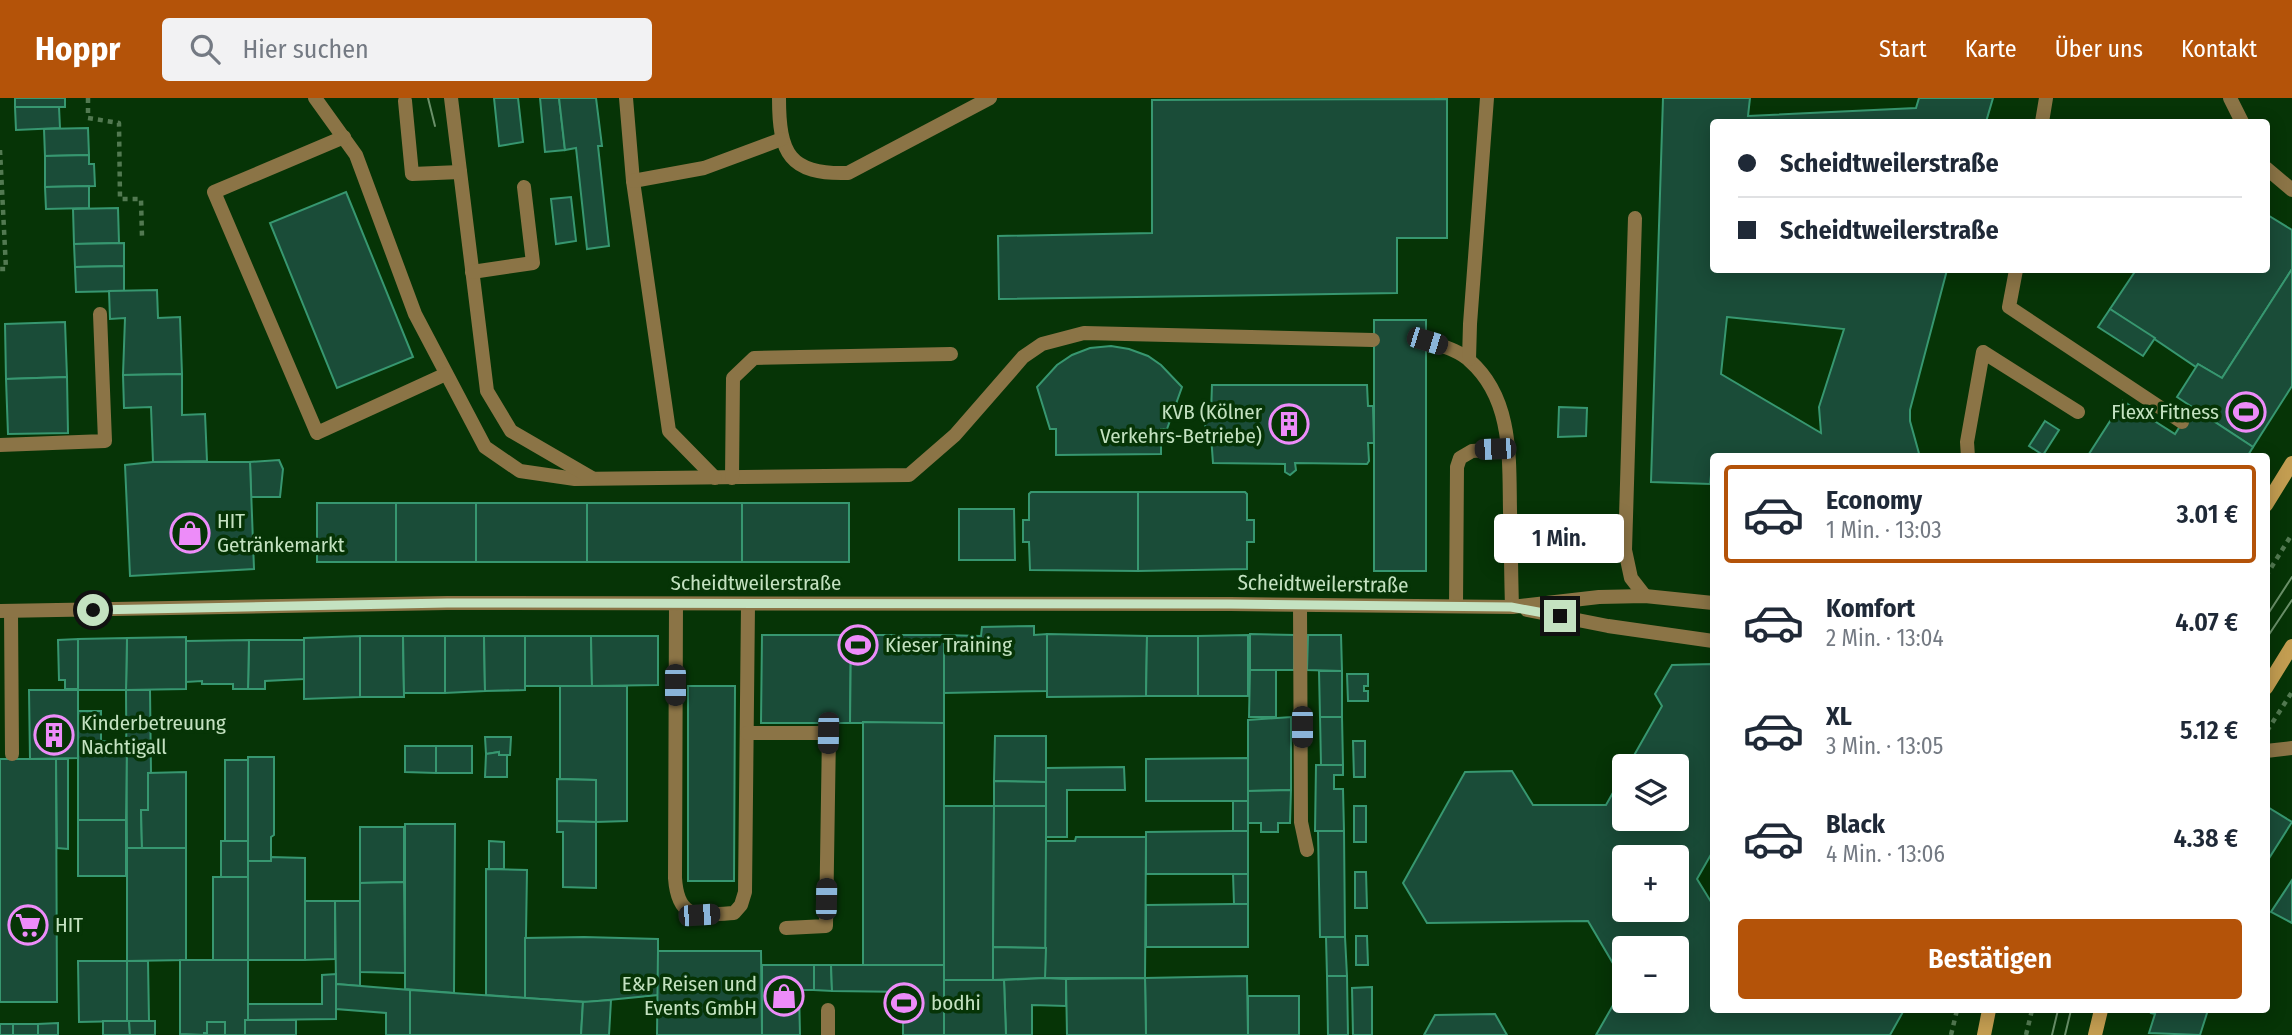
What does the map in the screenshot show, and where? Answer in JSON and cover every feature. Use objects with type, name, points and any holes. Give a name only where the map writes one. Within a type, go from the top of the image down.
[{"type":"main road","points":[[2272,484],[2292,463]]},
{"type":"main road","points":[[2270,681],[2292,646]]},
{"type":"main road","points":[[1984,1035],[1988,1013]]},
{"type":"main road","points":[[2095,1035],[2100,1013]]},
{"type":"street","points":[[316,98],[356,155],[415,314],[485,447],[520,471],[575,480],[909,475],[955,435],[1023,357],[1062,337],[1084,333],[1373,340]]},
{"type":"street","points":[[451,98],[487,391],[511,431],[594,479]]},
{"type":"street","points":[[626,98],[633,181],[669,432],[715,478]]},
{"type":"street","points":[[779,98],[782,139],[790,156],[804,167],[828,173],[848,173],[990,98]]},
{"type":"street","points":[[1469,359],[1487,98]]},
{"type":"street","points":[[2042,119],[2046,98]]},
{"type":"street","points":[[2230,98],[2240,119]]},
{"type":"street","points":[[405,101],[412,174],[460,172]]},
{"type":"street","points":[[344,137],[214,192],[317,432],[446,374]]},
{"type":"street","points":[[633,181],[704,168],[782,139]]},
{"type":"street","points":[[2270,171],[2292,190]]},
{"type":"street","points":[[472,272],[533,262],[524,187]]},
{"type":"street","points":[[1635,218],[1625,550],[1630,578],[1645,596]]},
{"type":"street","points":[[2015,273],[2009,307],[2182,422]]},
{"type":"street","points":[[0,445],[105,441],[100,314]]},
{"type":"street","points":[[1427,341],[1449,348],[1469,359],[1486,379],[1502,411],[1509,449],[1511,607]]},
{"type":"street","points":[[1968,453],[1967,442],[1983,352],[2078,412]]},
{"type":"street","points":[[732,478],[733,378],[754,358],[951,354]]},
{"type":"street","points":[[1456,606],[1457,467],[1460,458],[1472,451],[1509,449]]},
{"type":"street","name":"Scheidtweilerstraße","points":[[6,611],[447,603],[1511,607],[1599,597],[1645,596],[1710,603]]},
{"type":"street","points":[[676,604],[676,898],[684,909],[699,915],[734,913],[741,905],[745,892],[748,605]]},
{"type":"street","points":[[1300,605],[1301,822],[1307,850]]},
{"type":"street","name":"Scheidtweilerstraße","points":[[1511,607],[1608,626],[1710,640]]},
{"type":"street","points":[[6,611],[12,754]]},
{"type":"street","points":[[747,733],[828,733],[826,926],[786,928]]},
{"type":"street","points":[[2270,751],[2292,748]]},
{"type":"street","points":[[828,1010],[828,1035]]},
{"type":"path","points":[[88,98],[88,118],[119,123],[120,198],[141,199],[142,237]]},
{"type":"path","points":[[0,150],[6,269],[0,269]]},
{"type":"path","points":[[2270,570],[2292,534]]},
{"type":"path","points":[[2270,726],[2292,692]]},
{"type":"path","points":[[1951,1035],[1956,1013]]},
{"type":"path","points":[[2025,1035],[2031,1013]]},
{"type":"building","points":[[15,98],[65,98],[65,107],[15,107]]},
{"type":"building","points":[[494,98],[518,98],[523,142],[499,146]]},
{"type":"building","points":[[540,98],[559,98],[565,150],[545,152]]},
{"type":"building","points":[[559,98],[596,98],[602,146],[598,146],[609,246],[587,249],[576,148],[565,150]]},
{"type":"building","points":[[1663,98],[1750,98],[1748,116],[1916,108],[1919,98],[1993,98],[1987,119],[1710,119],[1710,273],[1946,273],[1910,410],[1910,421],[1919,453],[1710,453],[1710,484],[1651,482]],"holes":[[[1727,317],[1844,329],[1819,407],[1821,433],[1721,374]]]},
{"type":"building","points":[[1447,99],[1447,238],[1397,238],[1397,293],[999,299],[998,236],[1152,233],[1152,100]]},
{"type":"building","points":[[15,107],[59,107],[60,128],[16,130]]},
{"type":"building","points":[[88,128],[89,155],[45,156],[44,129]]},
{"type":"building","points":[[89,155],[89,164],[94,164],[95,186],[45,187],[45,156]]},
{"type":"building","points":[[89,186],[89,208],[46,209],[45,187]]},
{"type":"building","points":[[346,192],[413,357],[337,388],[270,223]]},
{"type":"building","points":[[571,197],[576,241],[556,244],[551,199]]},
{"type":"building","points":[[118,208],[119,243],[74,244],[73,209]]},
{"type":"building","points":[[2270,216],[2292,230],[2292,269],[2222,378],[2198,364],[2196,367],[2110,309],[2134,273],[2270,273]]},
{"type":"building","points":[[124,243],[124,266],[75,267],[74,244]]},
{"type":"building","points":[[124,266],[124,291],[76,292],[75,267]]},
{"type":"building","points":[[2292,269],[2292,386],[2253,447],[2177,397],[2198,364],[2222,378]]},
{"type":"building","points":[[157,290],[158,318],[180,317],[182,374],[123,375],[125,318],[110,319],[109,291]]},
{"type":"building","points":[[2110,309],[2155,338],[2143,356],[2098,327]]},
{"type":"building","points":[[1374,320],[1426,320],[1426,571],[1374,571]]},
{"type":"building","points":[[65,322],[67,377],[6,379],[5,324]]},
{"type":"building","points":[[1111,346],[1148,356],[1161,365],[1182,387],[1167,429],[1161,429],[1161,454],[1056,455],[1056,429],[1050,429],[1037,387],[1057,365],[1072,355],[1090,348]]},
{"type":"building","points":[[182,374],[182,415],[205,414],[207,461],[153,462],[151,407],[124,408],[123,375]]},
{"type":"building","points":[[67,377],[68,433],[8,434],[6,379]]},
{"type":"building","name":"KVB (Kölner Verkehrs-Betriebe)","points":[[1212,385],[1367,385],[1368,406],[1373,406],[1374,443],[1368,443],[1369,461],[1367,464],[1295,463],[1296,470],[1290,475],[1285,472],[1285,464],[1213,463],[1211,435],[1205,435],[1205,413],[1211,413]]},
{"type":"building","points":[[2123,401],[2175,434],[2192,407],[2253,447],[2249,453],[2090,453]]},
{"type":"building","points":[[1559,407],[1587,408],[1586,436],[1558,437]]},
{"type":"building","points":[[2045,421],[2059,430],[2044,453],[2029,446]]},
{"type":"building","points":[[279,460],[283,469],[280,497],[251,497],[250,462]]},
{"type":"building","name":"HIT Getränkemarkt","points":[[153,462],[250,462],[254,569],[130,576],[125,465]]},
{"type":"building","points":[[1031,492],[1138,492],[1138,571],[1030,570],[1029,542],[1023,542],[1023,520],[1029,520]]},
{"type":"building","points":[[1138,492],[1245,492],[1247,520],[1254,520],[1254,542],[1247,542],[1247,569],[1138,571]]},
{"type":"building","points":[[317,503],[396,503],[396,562],[317,562]]},
{"type":"building","points":[[396,503],[476,503],[476,562],[396,562]]},
{"type":"building","points":[[476,503],[587,503],[587,562],[476,562]]},
{"type":"building","points":[[587,503],[742,503],[742,562],[587,562]]},
{"type":"building","points":[[742,503],[849,503],[849,562],[742,562]]},
{"type":"building","points":[[959,509],[1014,509],[1015,560],[959,560]]},
{"type":"building","points":[[1034,626],[1034,635],[1047,634],[1047,691],[944,693],[944,635],[981,636],[982,627]]},
{"type":"building","points":[[1047,634],[1147,636],[1146,696],[1047,697]]},
{"type":"building","points":[[1250,634],[1294,635],[1294,670],[1250,670]]},
{"type":"building","points":[[762,635],[851,635],[850,723],[761,723]]},
{"type":"building","points":[[851,635],[944,635],[944,723],[850,723]]},
{"type":"building","points":[[1248,635],[1248,696],[1198,696],[1198,636]]},
{"type":"building","points":[[1308,635],[1341,635],[1342,671],[1307,670]]},
{"type":"building","points":[[360,636],[360,697],[304,699],[304,638]]},
{"type":"building","points":[[360,636],[403,636],[404,697],[360,697]]},
{"type":"building","points":[[403,636],[445,636],[445,693],[404,693]]},
{"type":"building","points":[[445,636],[484,636],[485,691],[445,693]]},
{"type":"building","points":[[484,636],[525,636],[525,690],[485,691]]},
{"type":"building","points":[[525,636],[591,636],[592,686],[525,686]]},
{"type":"building","points":[[591,636],[658,636],[658,685],[592,686]]},
{"type":"building","points":[[1147,636],[1198,636],[1198,696],[1146,696]]},
{"type":"building","points":[[186,637],[186,689],[126,690],[127,638]]},
{"type":"building","points":[[127,638],[126,690],[78,690],[78,639]]},
{"type":"building","points":[[78,639],[78,689],[65,689],[65,680],[59,680],[58,640]]},
{"type":"building","points":[[249,640],[304,640],[304,679],[265,681],[265,689],[248,689]]},
{"type":"building","points":[[249,640],[248,689],[233,689],[233,684],[186,682],[186,641]]},
{"type":"building","points":[[1710,664],[1710,856],[1697,879],[1710,900],[1710,1013],[1902,1013],[1890,1035],[1596,1035],[1612,1007],[1612,1013],[1689,1013],[1689,936],[1612,936],[1612,962],[1588,921],[1427,923],[1403,883],[1465,772],[1512,771],[1533,805],[1606,805],[1612,794],[1612,831],[1689,831],[1689,754],[1635,754],[1662,706],[1655,694],[1672,665]]},
{"type":"building","points":[[1250,670],[1276,670],[1276,717],[1249,717]]},
{"type":"building","points":[[1319,671],[1342,671],[1342,717],[1320,717]]},
{"type":"building","points":[[1347,674],[1368,674],[1368,686],[1364,686],[1364,691],[1368,691],[1368,701],[1348,701]]},
{"type":"building","points":[[560,686],[627,686],[627,821],[596,822],[596,780],[560,779]]},
{"type":"building","points":[[688,686],[735,686],[734,881],[688,881]]},
{"type":"building","name":"Kinderbetreuung Nachtigall","points":[[29,690],[78,690],[78,758],[30,759]]},
{"type":"building","points":[[126,690],[150,690],[151,773],[148,773],[148,810],[141,810],[142,848],[127,848]]},
{"type":"building","points":[[78,711],[101,711],[101,741],[127,742],[126,820],[78,820]]},
{"type":"building","points":[[1291,717],[1291,790],[1248,791],[1248,720]]},
{"type":"building","points":[[1320,717],[1342,717],[1343,765],[1321,765]]},
{"type":"building","points":[[863,722],[944,723],[944,965],[863,965]]},
{"type":"building","points":[[995,736],[1046,736],[1046,782],[994,781]]},
{"type":"building","points":[[485,737],[511,737],[510,755],[499,755],[499,752],[486,754]]},
{"type":"building","points":[[1353,741],[1365,741],[1365,777],[1354,777]]},
{"type":"building","points":[[405,746],[436,746],[436,773],[405,772]]},
{"type":"building","points":[[436,746],[472,746],[472,773],[436,773]]},
{"type":"building","points":[[499,752],[499,755],[507,755],[507,777],[485,777],[486,754]]},
{"type":"building","points":[[248,757],[274,757],[274,835],[271,837],[271,861],[248,861]]},
{"type":"building","points":[[1248,758],[1248,801],[1146,801],[1146,759]]},
{"type":"building","name":"HIT","points":[[0,759],[56,759],[57,1002],[0,1002]]},
{"type":"building","points":[[56,759],[68,759],[68,849],[57,848]]},
{"type":"building","points":[[225,760],[248,760],[248,841],[225,841]]},
{"type":"building","points":[[1316,765],[1343,765],[1343,775],[1334,775],[1334,789],[1343,789],[1344,831],[1315,831]]},
{"type":"building","points":[[1124,767],[1125,790],[1067,790],[1067,837],[1046,837],[1046,768]]},
{"type":"building","points":[[186,772],[186,848],[142,848],[141,810],[148,810],[148,773]]},
{"type":"building","points":[[557,779],[596,780],[596,822],[557,821]]},
{"type":"building","points":[[994,781],[1046,782],[1046,806],[994,806]]},
{"type":"building","points":[[1291,790],[1290,823],[1278,823],[1278,832],[1261,832],[1261,823],[1248,823],[1248,791]]},
{"type":"building","points":[[1233,801],[1248,801],[1248,831],[1233,831]]},
{"type":"building","points":[[944,806],[994,806],[993,980],[944,980]]},
{"type":"building","points":[[994,806],[1046,806],[1046,948],[993,947]]},
{"type":"building","points":[[1354,806],[1366,806],[1366,842],[1354,842]]},
{"type":"building","points":[[2270,808],[2292,822],[2270,857]]},
{"type":"building","points":[[78,820],[126,820],[126,876],[78,876]]},
{"type":"building","points":[[557,821],[596,822],[596,888],[563,887],[563,832],[557,832]]},
{"type":"building","points":[[405,824],[455,824],[454,993],[405,989]]},
{"type":"building","points":[[360,827],[404,827],[404,882],[360,883]]},
{"type":"building","points":[[1248,831],[1248,874],[1146,874],[1146,832]]},
{"type":"building","points":[[1318,831],[1344,831],[1345,937],[1320,937]]},
{"type":"building","points":[[1076,837],[1146,837],[1145,978],[1045,978],[1046,841],[1075,841]]},
{"type":"building","points":[[221,841],[248,841],[248,877],[221,877]]},
{"type":"building","points":[[489,841],[504,842],[504,869],[489,869]]},
{"type":"building","points":[[127,848],[186,848],[186,960],[127,961]]},
{"type":"building","points":[[271,857],[305,858],[305,960],[248,960],[248,861],[271,861]]},
{"type":"building","points":[[486,869],[527,870],[525,998],[486,995]]},
{"type":"building","points":[[1355,872],[1366,872],[1367,908],[1355,908]]},
{"type":"building","points":[[1233,874],[1248,874],[1248,904],[1234,904]]},
{"type":"building","points":[[213,877],[248,877],[248,960],[213,960]]},
{"type":"building","points":[[2292,880],[2292,923],[2271,912]]},
{"type":"building","points":[[404,882],[405,973],[360,972],[360,883]]},
{"type":"building","points":[[305,901],[335,901],[335,959],[305,960]]},
{"type":"building","points":[[335,901],[360,901],[360,986],[336,984]]},
{"type":"building","points":[[1248,904],[1248,947],[1146,947],[1146,905]]},
{"type":"building","points":[[1356,936],[1367,936],[1368,965],[1356,965]]},
{"type":"building","points":[[1326,937],[1345,937],[1347,976],[1327,976]]},
{"type":"building","points":[[525,938],[658,939],[658,995],[588,1002],[525,998]]},
{"type":"building","points":[[993,947],[1046,948],[1045,978],[993,980]]},
{"type":"building","points":[[658,951],[761,951],[762,1035],[657,1035]]},
{"type":"building","points":[[180,960],[248,960],[248,1020],[245,1020],[245,1035],[225,1035],[225,1022],[207,1022],[207,1033],[204,1035],[180,1034]]},
{"type":"building","points":[[78,961],[127,961],[127,1021],[79,1022]]},
{"type":"building","points":[[127,961],[148,961],[149,1021],[127,1021]]},
{"type":"building","points":[[762,965],[814,965],[814,990],[799,990],[800,1035],[762,1035]]},
{"type":"building","points":[[814,965],[831,965],[832,991],[814,990]]},
{"type":"building","points":[[831,965],[944,965],[944,1035],[903,1035],[903,1001],[910,1000],[910,992],[832,991]]},
{"type":"building","points":[[336,974],[336,1019],[248,1020],[248,1004],[322,1004],[322,975]]},
{"type":"building","points":[[1247,976],[1248,1035],[1146,1035],[1145,978]]},
{"type":"building","points":[[1327,976],[1347,976],[1348,1035],[1328,1035]]},
{"type":"building","points":[[1145,978],[1146,1035],[1067,1035],[1066,979]]},
{"type":"building","points":[[1066,979],[1066,1006],[1032,1005],[1032,1035],[1006,1035],[1004,980]]},
{"type":"building","points":[[944,980],[1004,980],[1006,1035],[944,1035]]},
{"type":"building","points":[[336,984],[410,990],[410,1035],[386,1035],[386,1013],[336,1009]]},
{"type":"building","points":[[1372,987],[1372,1035],[1353,1035],[1352,988]]},
{"type":"building","points":[[410,990],[583,1002],[581,1035],[410,1035]]},
{"type":"building","points":[[1248,996],[1299,996],[1299,1035],[1248,1035]]},
{"type":"building","points":[[611,1000],[609,1035],[581,1035],[583,1002]]},
{"type":"building","points":[[2151,1013],[2207,1013],[2200,1035],[2149,1033],[2155,1014]]},
{"type":"building","points":[[1495,1014],[1507,1035],[1424,1035],[1435,1015]]},
{"type":"building","points":[[245,1020],[296,1020],[296,1035],[245,1035]]},
{"type":"building","points":[[103,1021],[129,1021],[130,1035],[103,1035]]},
{"type":"building","points":[[129,1021],[155,1021],[155,1035],[130,1035]]},
{"type":"building","points":[[207,1022],[225,1022],[225,1035],[204,1035],[207,1033]]},
{"type":"building","points":[[58,1023],[58,1035],[38,1035],[38,1024]]},
{"type":"building","points":[[0,1024],[13,1024],[13,1035],[0,1035]]},
{"type":"building","points":[[13,1024],[38,1024],[38,1035],[13,1035]]},
{"type":"tram line","points":[[428,98],[435,126]]},
{"type":"tram line","points":[[2270,611],[2292,577]]},
{"type":"tram line","points":[[2270,633],[2292,600]]},
{"type":"tram line","points":[[2052,1035],[2057,1013]]},
{"type":"tram line","points":[[2065,1035],[2070,1013]]},
{"type":"place","name":"Flexx Fitness","points":[[2246,412]]},
{"type":"place","name":"KVB (Kölner Verkehrs-Betriebe)","points":[[1289,424]]},
{"type":"place","name":"HIT Getränkemarkt","points":[[190,533]]},
{"type":"place","name":"Kieser Training","points":[[858,645]]},
{"type":"place","name":"Kinderbetreuung Nachtigall","points":[[54,735]]},
{"type":"place","name":"HIT","points":[[28,925]]},
{"type":"place","name":"E&P Reisen und Events GmbH","points":[[784,996]]},
{"type":"place","name":"bodhi","points":[[904,1003]]},
{"type":"route","points":[[93,610],[447,603],[1230,604],[1511,607],[1560,616]]}]
